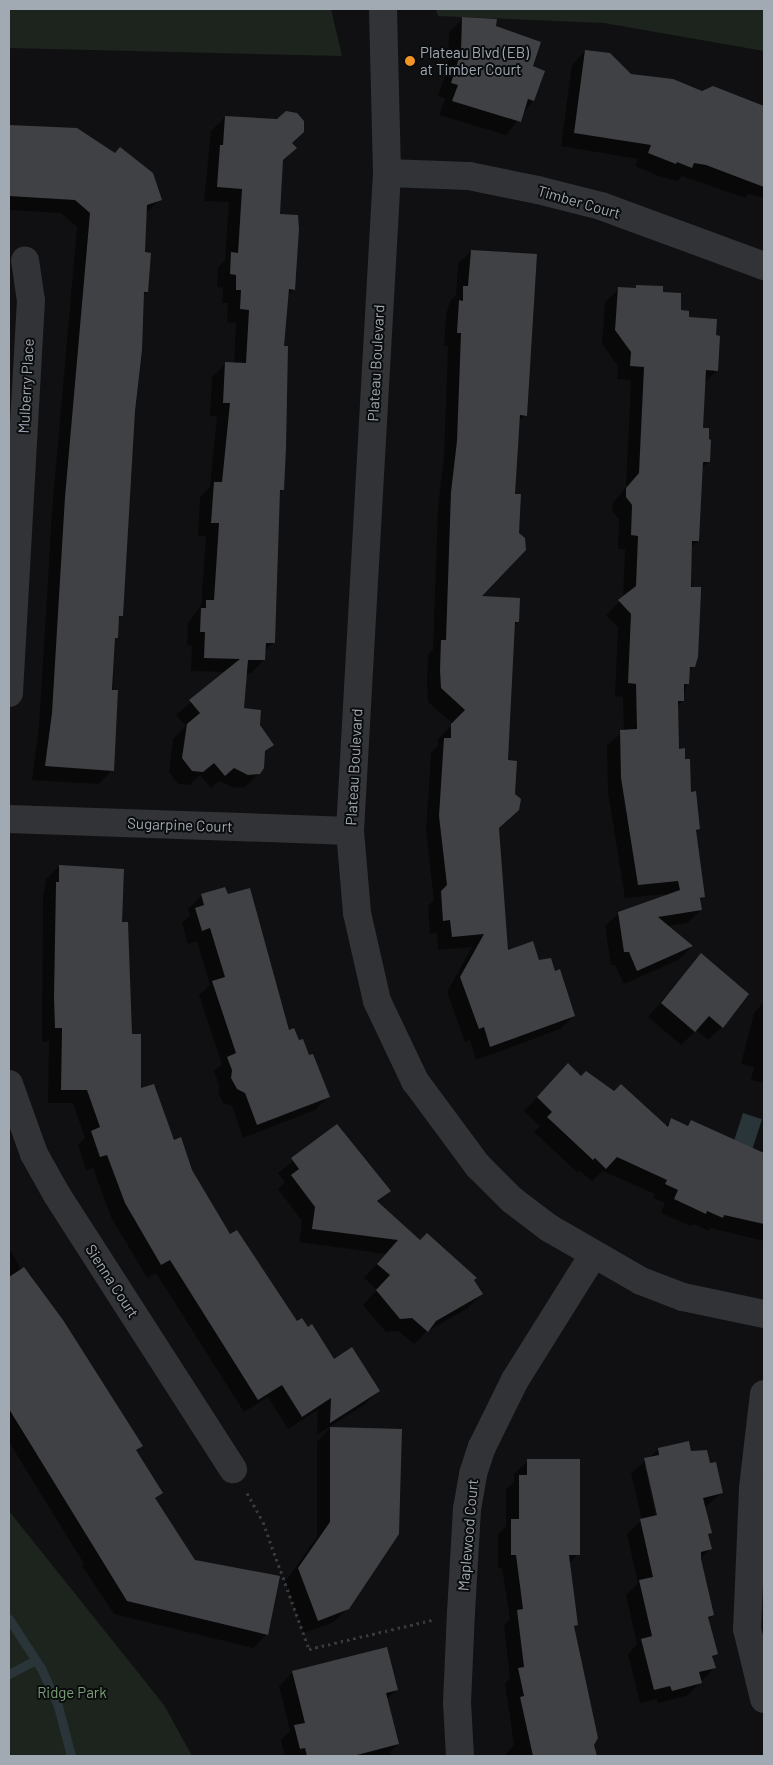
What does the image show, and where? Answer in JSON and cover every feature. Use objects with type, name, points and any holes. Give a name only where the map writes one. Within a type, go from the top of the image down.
[{"type":"street","name":"Plateau Boulevard","points":[[383,9],[387,173],[350,831],[357,913],[377,1001],[416,1081],[478,1166],[512,1200],[549,1228],[592,1255],[641,1281],[683,1297],[764,1314]]},
{"type":"street","name":"Timber Court","points":[[387,173],[469,176],[538,190],[601,206],[764,266]]},
{"type":"street","name":"Mulberry Place","points":[[9,693],[30,301],[25,260]]},
{"type":"street","name":"Sugarpine Court","points":[[9,819],[350,831]]},
{"type":"street","name":"Sienna Court","points":[[9,1084],[34,1154],[57,1195],[233,1469]]},
{"type":"street","name":"Maplewood Court","points":[[460,1756],[457,1712],[467,1510],[482,1447],[515,1380],[592,1255]]},
{"type":"street","points":[[764,1394],[746,1629],[764,1700]]},
{"type":"path","points":[[233,1469],[263,1522],[309,1649],[461,1613]]},
{"type":"green space","points":[[9,9],[331,9],[342,56],[9,48]]},
{"type":"green space","points":[[436,9],[764,9],[764,51],[604,23],[438,16]]},
{"type":"green space","name":"Ridge Park","points":[[9,1511],[164,1705],[192,1756],[9,1756]]},
{"type":"shaded area","points":[[743,1113],[762,1119],[748,1162],[729,1156]]},
{"type":"building","points":[[462,17],[497,19],[496,26],[541,42],[533,66],[545,71],[534,101],[528,99],[521,122],[452,101],[458,85],[451,83],[461,52]]},
{"type":"building","points":[[585,50],[610,53],[631,74],[673,79],[702,91],[713,86],[764,106],[764,187],[706,165],[694,163],[692,168],[677,162],[676,164],[648,153],[651,145],[574,133]]},
{"type":"building","points":[[286,111],[297,113],[304,121],[304,132],[292,143],[297,148],[283,160],[280,214],[298,215],[299,229],[295,290],[289,289],[284,346],[288,346],[286,448],[284,490],[280,490],[275,643],[266,643],[265,660],[248,660],[244,708],[261,710],[260,725],[274,745],[265,751],[264,768],[260,774],[248,775],[234,768],[225,776],[214,763],[203,772],[192,771],[182,758],[187,724],[200,713],[189,700],[240,659],[204,658],[205,632],[200,632],[201,608],[206,608],[206,600],[214,600],[219,523],[211,523],[214,482],[222,482],[230,403],[223,403],[225,362],[246,363],[249,310],[240,309],[241,290],[236,290],[236,275],[230,274],[231,252],[238,253],[242,189],[217,187],[220,145],[223,145],[225,116],[277,119]]},
{"type":"building","points":[[9,125],[77,128],[115,153],[120,147],[153,173],[162,200],[147,205],[145,252],[151,253],[148,292],[144,292],[142,350],[135,411],[123,616],[119,616],[118,638],[115,638],[112,690],[118,690],[114,771],[45,766],[52,713],[65,497],[90,213],[75,200],[9,196]]},
{"type":"building","points":[[471,250],[537,254],[527,416],[520,415],[515,494],[521,494],[519,533],[525,538],[526,550],[482,596],[520,598],[519,622],[515,622],[508,760],[517,761],[515,794],[521,799],[519,810],[499,828],[508,950],[533,941],[539,960],[551,958],[555,971],[560,969],[575,1016],[490,1047],[484,1027],[479,1029],[460,977],[484,934],[452,937],[450,920],[443,921],[441,891],[447,885],[439,816],[444,738],[451,738],[451,724],[465,710],[441,688],[440,670],[441,640],[446,640],[451,492],[457,441],[461,333],[457,333],[459,300],[463,301],[463,286],[468,286]]},
{"type":"building","points":[[636,285],[663,286],[663,292],[681,293],[681,310],[689,311],[689,317],[717,319],[716,335],[720,336],[718,371],[706,370],[703,428],[709,428],[709,439],[711,440],[710,462],[703,462],[699,541],[692,541],[691,587],[701,587],[698,657],[695,667],[690,667],[689,684],[684,684],[684,701],[678,701],[679,749],[685,748],[685,759],[690,759],[691,792],[696,791],[700,829],[696,830],[705,897],[700,898],[702,910],[658,917],[693,946],[637,971],[629,952],[624,952],[618,912],[680,890],[678,881],[638,885],[621,778],[620,730],[637,729],[636,684],[628,683],[631,614],[618,600],[636,586],[638,536],[631,535],[632,505],[626,497],[626,488],[639,473],[644,367],[630,366],[631,352],[615,330],[618,287],[636,288]]},
{"type":"building","points":[[59,865],[124,869],[122,922],[128,922],[132,1034],[141,1034],[141,1088],[154,1084],[174,1140],[181,1137],[192,1170],[230,1234],[237,1230],[297,1321],[302,1318],[308,1327],[312,1324],[334,1359],[352,1347],[380,1391],[330,1423],[331,1398],[302,1417],[282,1385],[258,1400],[170,1260],[161,1265],[125,1203],[107,1155],[100,1157],[91,1131],[100,1127],[87,1090],[61,1090],[62,1028],[55,1028],[54,997],[56,882],[59,882]]},
{"type":"building","points":[[225,887],[228,894],[250,888],[289,1030],[294,1028],[299,1040],[303,1039],[309,1055],[313,1054],[330,1097],[257,1125],[245,1093],[237,1089],[231,1078],[232,1070],[227,1057],[236,1053],[212,981],[225,977],[210,928],[202,931],[195,908],[204,905],[201,894]]},
{"type":"building","points":[[701,953],[749,994],[723,1028],[709,1016],[695,1032],[661,1003]]},
{"type":"building","points":[[568,1063],[581,1076],[586,1071],[614,1091],[621,1084],[668,1127],[671,1118],[688,1126],[691,1120],[764,1153],[764,1224],[724,1215],[723,1218],[707,1211],[706,1214],[674,1199],[678,1190],[665,1184],[667,1180],[617,1157],[606,1169],[595,1158],[593,1160],[547,1117],[552,1112],[537,1097]]},
{"type":"building","points":[[337,1124],[391,1191],[377,1201],[420,1240],[427,1233],[477,1278],[474,1280],[483,1294],[436,1321],[428,1332],[412,1318],[400,1319],[376,1290],[390,1275],[377,1264],[398,1240],[312,1229],[315,1207],[291,1175],[299,1169],[291,1158]]},
{"type":"building","points":[[24,1267],[63,1320],[143,1446],[136,1450],[163,1493],[155,1498],[195,1560],[280,1576],[268,1635],[127,1601],[9,1409],[9,1277]]},
{"type":"building","points":[[330,1427],[402,1429],[399,1534],[349,1609],[318,1621],[298,1568],[330,1522]]},
{"type":"building","points":[[689,1441],[691,1451],[707,1450],[710,1463],[716,1462],[723,1493],[703,1498],[712,1533],[708,1534],[712,1549],[701,1552],[714,1615],[708,1617],[718,1654],[712,1656],[716,1668],[699,1672],[702,1683],[672,1691],[670,1686],[654,1690],[641,1639],[652,1636],[639,1580],[653,1577],[640,1519],[657,1515],[644,1458],[659,1455],[658,1448]]},
{"type":"building","points":[[527,1459],[580,1459],[580,1555],[569,1555],[578,1625],[574,1626],[598,1738],[594,1745],[597,1756],[533,1756],[520,1697],[524,1696],[518,1668],[524,1667],[517,1610],[523,1609],[516,1555],[511,1555],[511,1519],[519,1519],[519,1475],[527,1475]]},
{"type":"building","points":[[387,1647],[398,1690],[386,1693],[399,1744],[353,1756],[307,1756],[305,1748],[300,1749],[294,1725],[305,1723],[292,1671]]},
{"type":"waterway","points":[[9,1619],[41,1668],[58,1706],[71,1756]]},
{"type":"waterway","points":[[9,1674],[35,1660]]},
{"type":"place","name":"Plateau Blvd (EB) at Timber Court","points":[[410,61]]}]
